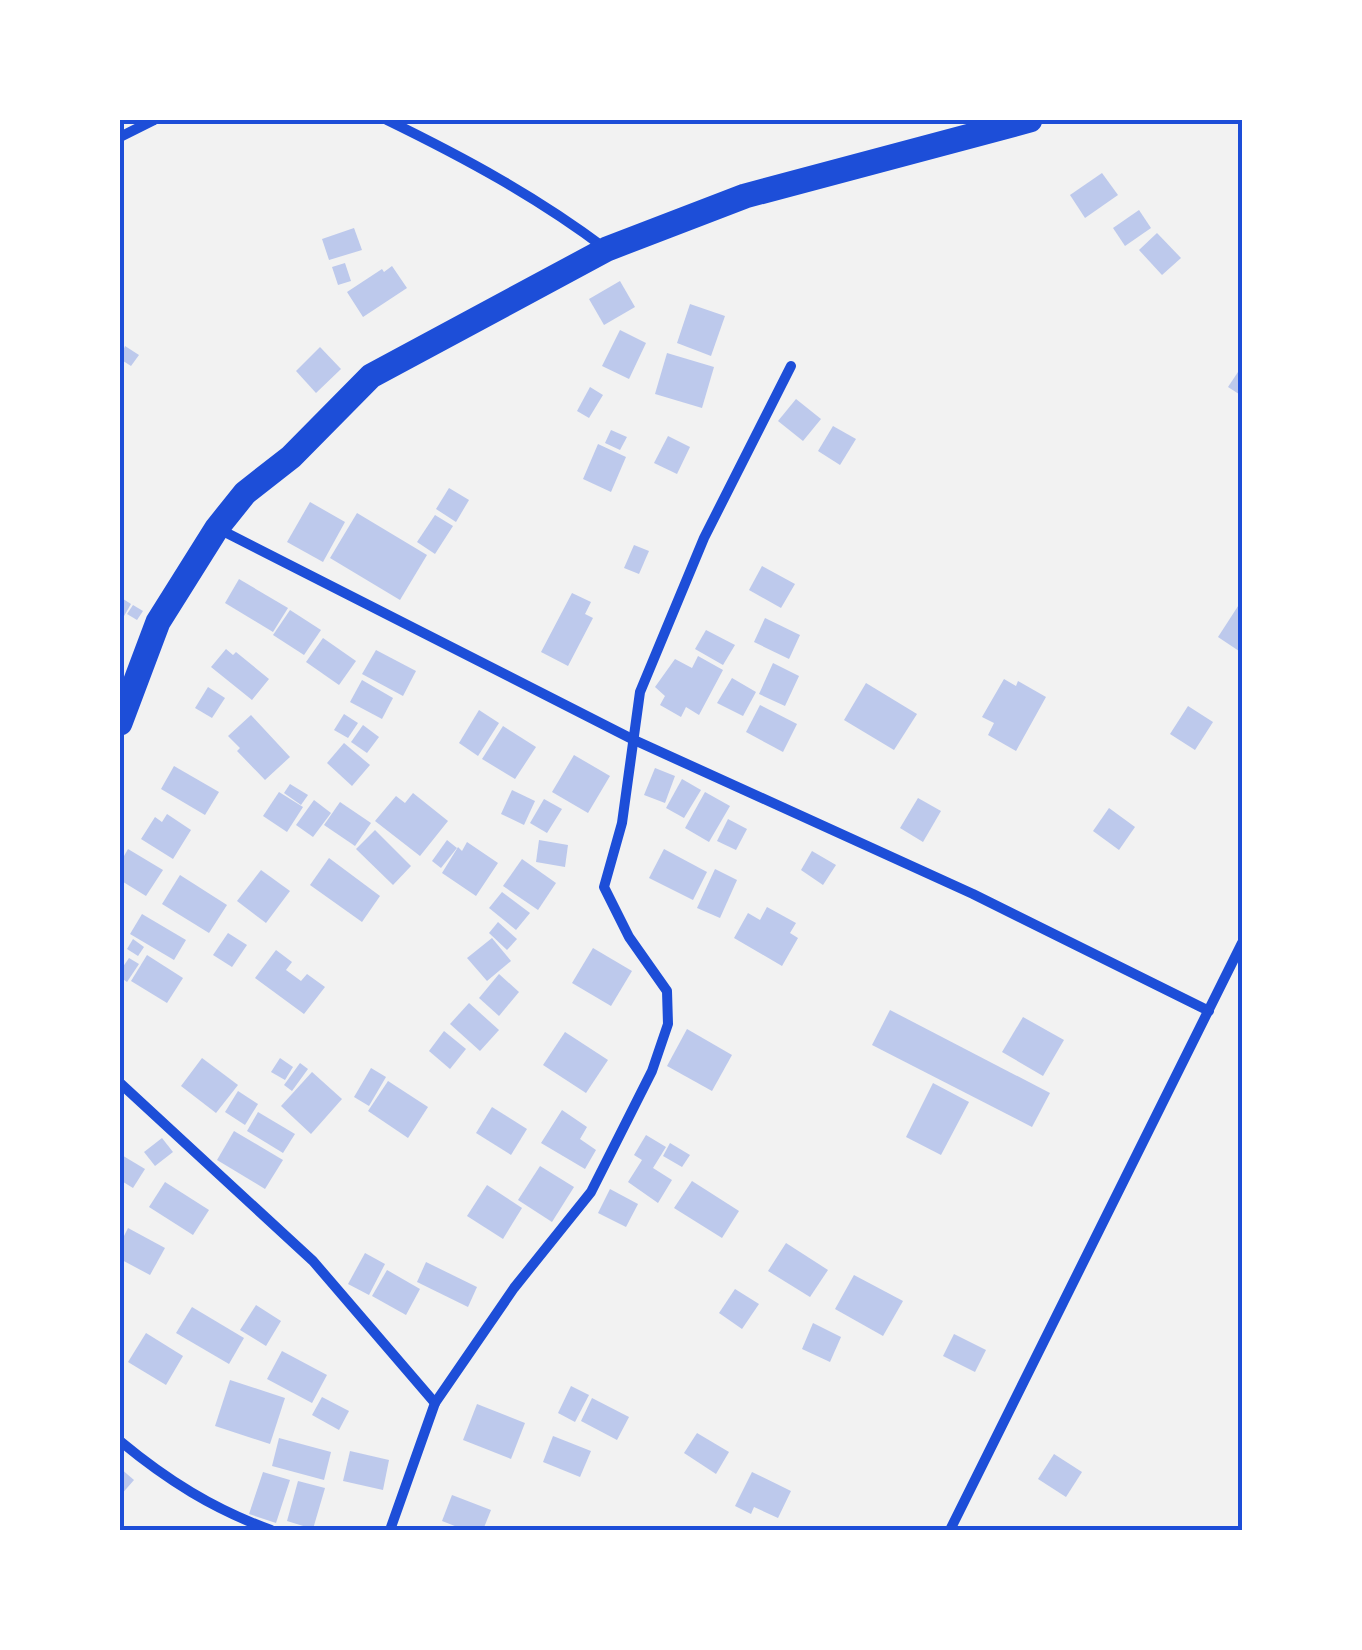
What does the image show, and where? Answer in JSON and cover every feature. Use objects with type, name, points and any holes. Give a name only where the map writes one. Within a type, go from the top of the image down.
[{"type":"main road","points":[[120,723],[126,691],[158,622],[217,528],[246,493],[291,457],[371,376],[607,250],[745,196],[1030,120]]},
{"type":"street","points":[[120,138],[154,120]]},
{"type":"street","points":[[387,120],[488,170],[550,207],[607,250]]},
{"type":"street","points":[[390,1530],[435,1403],[514,1288],[591,1192],[652,1071],[668,1024],[667,991],[629,937],[604,887],[622,823],[640,692],[704,538],[791,366]]},
{"type":"street","points":[[217,528],[632,739],[974,894],[1209,1010]]},
{"type":"street","points":[[950,1530],[1242,943]]},
{"type":"street","points":[[120,1082],[313,1261],[435,1403]]},
{"type":"street","points":[[120,1440],[198,1499],[271,1530]]},
{"type":"building","points":[[1102,173],[1118,195],[1085,218],[1070,195]]},
{"type":"building","points":[[1139,210],[1151,228],[1125,246],[1113,228]]},
{"type":"building","points":[[354,228],[362,250],[329,260],[322,239]]},
{"type":"building","points":[[1157,233],[1181,258],[1162,275],[1139,250]]},
{"type":"building","points":[[345,263],[351,281],[338,285],[332,267]]},
{"type":"building","points":[[392,266],[407,288],[363,317],[347,292]]},
{"type":"building","points":[[620,281],[635,307],[604,325],[589,299]]},
{"type":"building","points":[[690,304],[725,316],[711,356],[677,343]]},
{"type":"building","points":[[620,330],[646,343],[629,379],[602,366]]},
{"type":"building","points":[[125,346],[139,355],[131,366],[120,359]]},
{"type":"building","points":[[320,347],[341,369],[316,393],[296,371]]},
{"type":"building","points":[[667,353],[714,367],[702,408],[655,394]]},
{"type":"building","points":[[1242,366],[1242,396],[1228,387]]},
{"type":"building","points":[[590,387],[603,395],[589,418],[577,411]]},
{"type":"building","points":[[796,399],[821,419],[803,441],[778,421]]},
{"type":"building","points":[[833,426],[856,439],[840,465],[818,451]]},
{"type":"building","points":[[611,430],[627,437],[620,450],[605,443]]},
{"type":"building","points":[[668,436],[690,447],[677,474],[654,463]]},
{"type":"building","points":[[598,444],[626,457],[611,492],[583,479]]},
{"type":"building","points":[[449,488],[469,500],[456,522],[436,509]]},
{"type":"building","points":[[310,502],[345,522],[323,562],[287,542]]},
{"type":"building","points":[[357,513],[427,555],[400,600],[330,558]]},
{"type":"building","points":[[435,515],[453,526],[435,554],[417,542]]},
{"type":"building","points":[[634,545],[649,551],[639,574],[624,568]]},
{"type":"building","points":[[762,566],[795,584],[781,608],[749,590]]},
{"type":"building","points":[[239,579],[288,608],[273,632],[225,603]]},
{"type":"building","points":[[572,593],[591,602],[585,614],[593,618],[568,666],[541,652]]},
{"type":"building","points":[[120,597],[131,604],[120,623]]},
{"type":"building","points":[[1242,600],[1242,653],[1218,637]]},
{"type":"building","points":[[133,605],[143,611],[137,620],[127,614]]},
{"type":"building","points":[[290,610],[321,630],[304,655],[273,635]]},
{"type":"building","points":[[765,618],[800,635],[789,659],[754,642]]},
{"type":"building","points":[[706,630],[735,645],[723,665],[695,649]]},
{"type":"building","points":[[323,638],[356,661],[339,685],[306,662]]},
{"type":"building","points":[[226,649],[233,655],[236,652],[269,679],[252,700],[211,667]]},
{"type":"building","points":[[376,650],[416,671],[403,696],[362,674]]},
{"type":"building","points":[[698,656],[723,670],[699,715],[686,707],[681,717],[660,705],[665,696],[655,687],[675,659],[692,668]]},
{"type":"building","points":[[773,663],[799,676],[785,706],[759,694]]},
{"type":"building","points":[[732,678],[756,692],[743,716],[717,703]]},
{"type":"building","points":[[1004,679],[1016,686],[1018,681],[1046,697],[1016,751],[988,735],[994,723],[982,717]]},
{"type":"building","points":[[362,680],[393,698],[382,719],[350,702]]},
{"type":"building","points":[[866,683],[917,714],[894,750],[844,720]]},
{"type":"building","points":[[208,687],[225,698],[212,718],[195,708]]},
{"type":"building","points":[[760,705],[797,724],[783,752],[746,732]]},
{"type":"building","points":[[1188,706],[1213,722],[1195,750],[1170,734]]},
{"type":"building","points":[[479,710],[499,723],[478,756],[459,743]]},
{"type":"building","points":[[344,714],[358,723],[348,738],[334,730]]},
{"type":"building","points":[[251,715],[290,757],[265,780],[228,736]]},
{"type":"building","points":[[363,725],[379,737],[367,753],[351,742]]},
{"type":"building","points":[[503,726],[536,747],[515,779],[482,759]]},
{"type":"building","points":[[344,743],[370,765],[352,786],[327,763]]},
{"type":"building","points":[[574,755],[610,776],[588,813],[552,792]]},
{"type":"building","points":[[174,766],[219,792],[205,815],[161,789]]},
{"type":"building","points":[[655,768],[675,776],[665,803],[644,795]]},
{"type":"building","points":[[682,779],[701,790],[684,818],[666,808]]},
{"type":"building","points":[[290,784],[308,795],[301,805],[284,793]]},
{"type":"building","points":[[512,790],[535,801],[524,825],[501,814]]},
{"type":"building","points":[[279,792],[303,807],[287,832],[263,816]]},
{"type":"building","points":[[705,792],[730,806],[709,842],[685,828]]},
{"type":"building","points":[[413,793],[448,821],[420,856],[375,821],[396,796],[405,803]]},
{"type":"building","points":[[918,798],[941,811],[923,842],[900,828]]},
{"type":"building","points":[[544,799],[562,809],[547,833],[530,823]]},
{"type":"building","points":[[314,800],[331,813],[313,837],[296,825]]},
{"type":"building","points":[[340,802],[371,823],[355,846],[324,825]]},
{"type":"building","points":[[1109,808],[1135,827],[1119,850],[1093,831]]},
{"type":"building","points":[[167,814],[191,830],[173,859],[141,839],[155,817],[162,822]]},
{"type":"building","points":[[728,819],[747,829],[736,850],[717,841]]},
{"type":"building","points":[[375,830],[411,866],[393,885],[356,849]]},
{"type":"building","points":[[447,840],[457,848],[441,868],[432,861]]},
{"type":"building","points":[[539,840],[568,845],[565,867],[536,862]]},
{"type":"building","points":[[467,842],[498,863],[476,896],[442,873],[458,847],[462,851]]},
{"type":"building","points":[[128,849],[163,870],[146,896],[120,880],[120,863]]},
{"type":"building","points":[[664,849],[707,872],[693,900],[649,878]]},
{"type":"building","points":[[812,851],[836,865],[823,885],[801,870]]},
{"type":"building","points":[[329,858],[380,896],[362,922],[310,885]]},
{"type":"building","points":[[522,859],[556,883],[538,910],[503,886]]},
{"type":"building","points":[[715,869],[737,880],[720,918],[697,908]]},
{"type":"building","points":[[261,870],[290,891],[266,923],[237,901]]},
{"type":"building","points":[[180,875],[227,905],[209,933],[162,904]]},
{"type":"building","points":[[502,892],[530,913],[516,930],[489,908]]},
{"type":"building","points":[[767,907],[796,923],[790,933],[798,938],[782,966],[734,938],[748,913],[760,920]]},
{"type":"building","points":[[142,914],[186,940],[174,960],[130,934]]},
{"type":"building","points":[[498,922],[517,939],[507,950],[489,933]]},
{"type":"building","points":[[228,933],[247,945],[232,967],[213,955]]},
{"type":"building","points":[[492,938],[511,961],[487,981],[467,958]]},
{"type":"building","points":[[133,939],[144,947],[138,956],[127,949]]},
{"type":"building","points":[[593,948],[632,971],[611,1006],[572,983]]},
{"type":"building","points":[[276,950],[292,962],[286,970],[301,981],[307,974],[325,987],[304,1014],[255,978]]},
{"type":"building","points":[[147,955],[183,978],[167,1003],[131,981]]},
{"type":"building","points":[[129,958],[139,964],[127,982],[120,977],[120,971]]},
{"type":"building","points":[[499,974],[519,992],[499,1016],[479,998]]},
{"type":"building","points":[[469,1003],[499,1030],[480,1051],[450,1024]]},
{"type":"building","points":[[890,1010],[1050,1093],[1032,1127],[872,1045]]},
{"type":"building","points":[[1023,1017],[1064,1040],[1043,1076],[1002,1052]]},
{"type":"building","points":[[687,1029],[732,1055],[712,1091],[667,1066]]},
{"type":"building","points":[[444,1031],[466,1049],[450,1069],[429,1051]]},
{"type":"building","points":[[565,1032],[608,1060],[586,1093],[543,1065]]},
{"type":"building","points":[[202,1058],[238,1085],[216,1113],[181,1086]]},
{"type":"building","points":[[280,1058],[293,1067],[285,1080],[271,1072]]},
{"type":"building","points":[[300,1063],[308,1069],[292,1091],[284,1085]]},
{"type":"building","points":[[371,1068],[386,1077],[369,1106],[354,1097]]},
{"type":"building","points":[[312,1072],[342,1099],[311,1134],[281,1106]]},
{"type":"building","points":[[388,1081],[428,1107],[408,1138],[368,1111]]},
{"type":"building","points":[[933,1083],[969,1102],[941,1155],[906,1137]]},
{"type":"building","points":[[238,1091],[258,1104],[245,1125],[225,1112]]},
{"type":"building","points":[[492,1107],[527,1129],[511,1155],[476,1133]]},
{"type":"building","points":[[562,1110],[587,1127],[580,1139],[596,1150],[585,1169],[541,1143]]},
{"type":"building","points":[[258,1112],[295,1134],[283,1153],[247,1131]]},
{"type":"building","points":[[234,1131],[283,1160],[265,1189],[217,1160]]},
{"type":"building","points":[[646,1135],[666,1147],[653,1168],[672,1180],[658,1203],[628,1182],[642,1160],[634,1155]]},
{"type":"building","points":[[162,1138],[173,1152],[155,1166],[144,1152]]},
{"type":"building","points":[[670,1143],[690,1155],[682,1167],[663,1156]]},
{"type":"building","points":[[120,1154],[145,1169],[133,1188],[120,1180]]},
{"type":"building","points":[[540,1166],[574,1187],[552,1222],[518,1200]]},
{"type":"building","points":[[692,1181],[739,1211],[722,1238],[674,1208]]},
{"type":"building","points":[[165,1182],[209,1210],[193,1235],[149,1207]]},
{"type":"building","points":[[487,1185],[522,1208],[503,1239],[467,1216]]},
{"type":"building","points":[[610,1189],[638,1204],[626,1227],[598,1213]]},
{"type":"building","points":[[128,1228],[165,1248],[150,1275],[120,1259],[120,1244]]},
{"type":"building","points":[[786,1243],[828,1270],[810,1297],[768,1271]]},
{"type":"building","points":[[365,1253],[385,1264],[369,1295],[348,1284]]},
{"type":"building","points":[[426,1262],[477,1287],[468,1307],[417,1282]]},
{"type":"building","points":[[387,1270],[420,1289],[406,1315],[372,1296]]},
{"type":"building","points":[[854,1275],[903,1301],[883,1336],[835,1309]]},
{"type":"building","points":[[735,1289],[759,1304],[742,1329],[719,1313]]},
{"type":"building","points":[[256,1305],[281,1321],[266,1346],[240,1330]]},
{"type":"building","points":[[192,1307],[244,1338],[229,1364],[176,1333]]},
{"type":"building","points":[[813,1323],[841,1337],[830,1362],[802,1349]]},
{"type":"building","points":[[146,1333],[183,1356],[166,1385],[128,1362]]},
{"type":"building","points":[[954,1334],[986,1350],[975,1372],[943,1356]]},
{"type":"building","points":[[282,1351],[327,1375],[312,1403],[267,1379]]},
{"type":"building","points":[[230,1380],[285,1398],[270,1444],[215,1426]]},
{"type":"building","points":[[571,1386],[589,1395],[575,1422],[558,1413]]},
{"type":"building","points":[[322,1397],[349,1411],[339,1430],[312,1415]]},
{"type":"building","points":[[592,1398],[629,1417],[617,1440],[581,1421]]},
{"type":"building","points":[[477,1404],[525,1423],[511,1459],[463,1440]]},
{"type":"building","points":[[697,1433],[729,1452],[716,1474],[684,1453]]},
{"type":"building","points":[[553,1436],[591,1451],[580,1477],[543,1462]]},
{"type":"building","points":[[279,1438],[331,1452],[324,1480],[272,1466]]},
{"type":"building","points":[[350,1451],[389,1460],[383,1490],[343,1481]]},
{"type":"building","points":[[1054,1454],[1082,1472],[1066,1497],[1038,1479]]},
{"type":"building","points":[[120,1468],[134,1480],[120,1496]]},
{"type":"building","points":[[263,1472],[290,1480],[276,1523],[249,1514]]},
{"type":"building","points":[[752,1472],[791,1491],[778,1518],[754,1507],[751,1514],[735,1506]]},
{"type":"building","points":[[298,1481],[325,1488],[313,1529],[287,1521]]},
{"type":"building","points":[[452,1495],[491,1510],[483,1530],[465,1530],[442,1521]]}]
